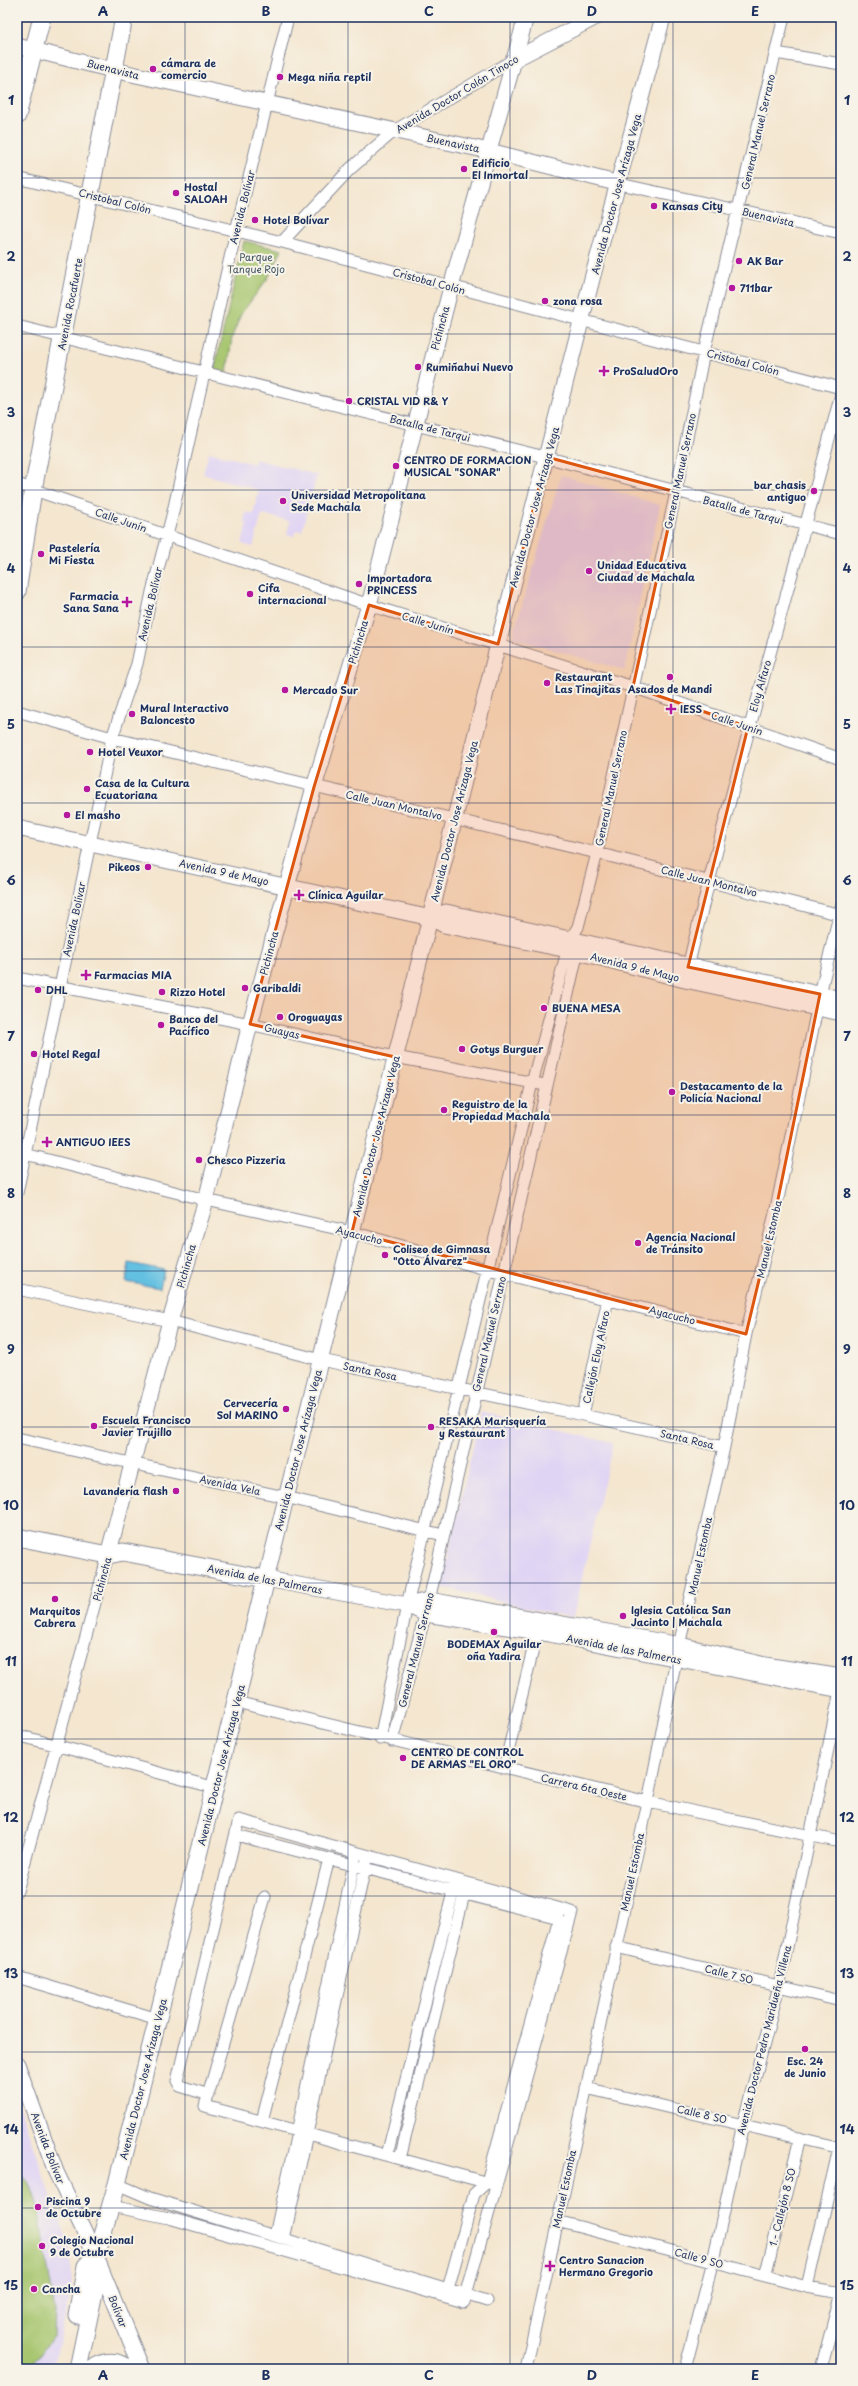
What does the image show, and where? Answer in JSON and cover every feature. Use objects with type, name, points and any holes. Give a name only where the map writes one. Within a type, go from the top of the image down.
[{"type":"main road","points":[[17,116],[42,17]]},
{"type":"main road","name":"Avenida Rocafuerte","points":[[17,592],[33,490],[64,337],[124,17]]},
{"type":"main road","name":"Pichincha","points":[[114,1550],[132,1464],[170,1321],[206,1200],[250,1024],[314,787],[369,605],[414,424],[526,17]]},
{"type":"main road","name":"Avenida Doctor Colón Tinoco","points":[[513,60],[596,17]]},
{"type":"main road","name":"Avenida Doctor Jose Arízaga Vega","points":[[67,2369],[86,2266],[95,2254],[118,2184],[216,1788],[285,1497],[321,1360],[498,644],[582,320],[620,184],[663,17]]},
{"type":"main road","name":"Buenavista","points":[[17,46],[35,49],[113,70],[489,151],[620,184]]},
{"type":"main road","name":"Avenida 9 de Mayo","points":[[17,828],[91,842],[431,918],[444,925],[574,946],[686,973],[819,1001],[841,1013]]},
{"type":"main road","name":"Avenida 9 de Mayo","points":[[819,1001],[841,999]]},
{"type":"main road","name":"Avenida de las Palmeras","points":[[17,1526],[114,1550],[266,1579],[407,1605],[428,1607],[539,1626],[678,1652],[765,1665],[841,1686]]},
{"type":"main road","name":"Avenida de las Palmeras","points":[[17,1537],[114,1550]]},
{"type":"main road","name":"Avenida Bolívar","points":[[17,2064],[56,2172],[95,2254]]},
{"type":"main road","name":"Avenida Doctor Jose Arízaga Vega","points":[[78,2369],[98,2273],[95,2254]]},
{"type":"main road","name":"Bolívar","points":[[95,2254],[142,2369]]},
{"type":"main road","points":[[93,2369],[110,2362],[121,2364],[129,2369]]},
{"type":"street","name":"Avenida Bolívar","points":[[17,1193],[21,1154],[60,985],[112,738],[137,664],[205,373],[236,231],[288,17]]},
{"type":"street","name":"General Manuel Serrano","points":[[392,1741],[428,1607],[443,1535],[547,1085],[578,926],[597,852],[676,492],[704,352],[740,210],[784,17]]},
{"type":"street","points":[[776,53],[841,64]]},
{"type":"street","name":"Avenida Doctor Colón Tinoco","points":[[282,242],[350,169],[394,131],[513,60]]},
{"type":"street","name":"Cristobal Colón","points":[[17,178],[282,242],[841,388]]},
{"type":"street","name":"Buenavista","points":[[620,184],[841,233]]},
{"type":"street","name":"Batalla de Tarqui","points":[[17,326],[547,457],[841,534]]},
{"type":"street","name":"Eloy Alfaro","points":[[686,973],[748,727],[806,526],[841,394]]},
{"type":"street","name":"Calle Junín","points":[[17,484],[369,605],[633,687],[841,759]]},
{"type":"street","name":"Calle Juan Montalvo","points":[[17,711],[112,738],[314,787],[597,852],[708,881],[840,912]]},
{"type":"street","name":"Manuel Estomba","points":[[526,2369],[648,1802],[678,1652],[724,1447],[746,1334],[776,1209],[819,1001],[840,912]]},
{"type":"street","name":"General Manuel Serrano","points":[[380,1738],[407,1605],[489,1270],[532,1083],[574,946]]},
{"type":"street","name":"Guayas","points":[[17,978],[60,985],[250,1024],[395,1057],[547,1085]]},
{"type":"street","name":"Ayacucho","points":[[21,1154],[206,1200],[352,1232],[489,1270],[503,1272],[746,1334]]},
{"type":"street","name":"Santa Rosa","points":[[17,1289],[170,1321],[321,1360],[476,1394],[583,1415],[724,1447]]},
{"type":"street","name":"Callejón Eloy Alfaro","points":[[583,1415],[608,1299]]},
{"type":"street","name":"Avenida Vela","points":[[17,1438],[285,1497],[443,1535]]},
{"type":"street","name":"Pichincha","points":[[17,1891],[57,1744],[114,1550]]},
{"type":"street","points":[[504,1768],[539,1626]]},
{"type":"street","name":"Avenida Doctor Pedro Maridueña Villena","points":[[685,2369],[713,2261],[743,2124],[779,1986],[841,1686]]},
{"type":"street","name":"Carrera 6ta Oeste","points":[[236,1702],[648,1802],[841,1842]]},
{"type":"street","points":[[17,1735],[57,1744],[216,1788]]},
{"type":"street","points":[[209,2095],[180,2086],[177,2081],[239,1820],[572,1912],[492,2184],[474,2194],[448,2289]]},
{"type":"street","points":[[111,2206],[146,2212],[464,2302],[559,1918],[236,1835]]},
{"type":"street","points":[[357,1852],[360,1867]]},
{"type":"street","points":[[280,2238],[360,1867],[368,1855]]},
{"type":"street","points":[[262,2121],[329,1859]]},
{"type":"street","points":[[400,2159],[459,1893],[456,1880]]},
{"type":"street","points":[[386,2155],[459,1893]]},
{"type":"street","points":[[265,1897],[205,2106],[492,2184]]},
{"type":"street","name":"Calle 7 SO","points":[[616,1946],[841,2001]]},
{"type":"street","points":[[17,1977],[158,2019]]},
{"type":"street","name":"Calle 8 SO","points":[[586,2088],[840,2148]]},
{"type":"street","name":"1.- Callejón 8 SO","points":[[765,2276],[800,2138]]},
{"type":"street","points":[[807,2288],[840,2148]]},
{"type":"street","points":[[118,2184],[150,2198],[486,2301]]},
{"type":"street","points":[[146,2212],[150,2198]]},
{"type":"street","name":"Calle 9 SO","points":[[557,2221],[713,2261],[807,2288],[841,2293]]},
{"type":"street","points":[[822,2369],[841,2293]]},
{"type":"highlighted area","points":[[547,457],[676,492],[633,687],[748,727],[688,967],[820,994],[776,1209],[746,1334],[352,1232],[395,1057],[250,1024],[314,787],[369,605],[498,644]]},
{"type":"shaded area","name":"Universidad Metropolitana Sede Machala","points":[[209,452],[254,464],[255,459],[317,475],[302,531],[296,530],[294,536],[287,534],[290,521],[262,514],[253,547],[242,544],[247,523],[244,522],[246,512],[253,514],[259,490],[203,474]]},
{"type":"shaded area","name":"Unidad Educativa Ciudad de Machala","points":[[561,475],[660,505],[625,670],[512,638]]},
{"type":"shaded area","points":[[481,1412],[613,1443],[573,1618],[441,1587]]},
{"type":"shaded area","name":"Colegio Nacional 9 de Octubre","points":[[17,2101],[65,2234],[71,2258],[72,2288],[53,2369],[17,2369]]},
{"type":"green space","name":"Parque Tanque Rojo","points":[[244,241],[282,250],[268,278],[241,314],[232,337],[227,373],[214,370]]},
{"type":"green space","name":"Cancha","points":[[17,2168],[30,2183],[38,2207],[55,2311],[54,2335],[30,2369],[17,2369]]},
{"type":"water","points":[[129,1263],[164,1270],[160,1288],[126,1282]]},
{"type":"place","name":"cámara de comercio","points":[[153,69]]},
{"type":"place","name":"Mega niña reptil","points":[[280,77]]},
{"type":"place","name":"Edificio El Inmortal","points":[[464,169]]},
{"type":"place","name":"Hostal SALOAH","points":[[176,193]]},
{"type":"place","name":"Kansas City","points":[[654,206]]},
{"type":"place","name":"Hotel Bolívar","points":[[255,220]]},
{"type":"place","name":"AK Bar","points":[[739,261]]},
{"type":"place","name":"711bar","points":[[732,288]]},
{"type":"place","name":"zona rosa","points":[[545,301]]},
{"type":"place","name":"Rumiñahui Nuevo","points":[[418,367]]},
{"type":"place","name":"ProSaludOro","points":[[604,371]]},
{"type":"place","name":"CRISTAL VID R& Y","points":[[349,401]]},
{"type":"place","name":"CENTRO DE FORMACION MUSICAL \"SONAR\"","points":[[396,466]]},
{"type":"place","name":"bar chasis antiguo","points":[[814,491]]},
{"type":"place","name":"Universidad Metropolitana Sede Machala","points":[[283,501]]},
{"type":"place","name":"Pastelería Mi Fiesta","points":[[41,554]]},
{"type":"place","name":"Unidad Educativa Ciudad de Machala","points":[[589,571]]},
{"type":"place","name":"Importadora PRINCESS","points":[[359,584]]},
{"type":"place","name":"Cifa internacional","points":[[250,594]]},
{"type":"place","name":"Farmacia Sana Sana","points":[[127,602]]},
{"type":"place","name":"Asados de Mandi","points":[[670,677]]},
{"type":"place","name":"Restaurant Las Tinajitas","points":[[547,683]]},
{"type":"place","name":"Mercado Sur","points":[[285,690]]},
{"type":"place","name":"IESS","points":[[671,709]]},
{"type":"place","name":"Mural Interactivo Baloncesto","points":[[132,714]]},
{"type":"place","name":"Hotel Veuxor","points":[[90,752]]},
{"type":"place","name":"Casa de la Cultura Ecuatoriana","points":[[87,789]]},
{"type":"place","name":"El masho","points":[[67,815]]},
{"type":"place","name":"Pikeos","points":[[148,867]]},
{"type":"place","name":"Clínica Aguilar","points":[[299,895]]},
{"type":"place","name":"Farmacias MIA","points":[[86,975]]},
{"type":"place","name":"Garibaldi","points":[[245,988]]},
{"type":"place","name":"DHL","points":[[38,990]]},
{"type":"place","name":"Rizzo Hotel","points":[[162,992]]},
{"type":"place","name":"BUENA MESA","points":[[544,1008]]},
{"type":"place","name":"Oroguayas","points":[[280,1017]]},
{"type":"place","name":"Banco del Pacífico","points":[[161,1025]]},
{"type":"place","name":"Gotys Burguer","points":[[462,1049]]},
{"type":"place","name":"Hotel Regal","points":[[34,1054]]},
{"type":"place","name":"Destacamento de la Policía Nacional","points":[[672,1092]]},
{"type":"place","name":"Reguistro de la Propiedad Machala","points":[[444,1110]]},
{"type":"place","name":"ANTIGUO IEES","points":[[47,1142]]},
{"type":"place","name":"Chesco Pizzeria","points":[[199,1160]]},
{"type":"place","name":"Agencia Nacional de Tránsito","points":[[638,1243]]},
{"type":"place","name":"Coliseo de Gimnasa \"Otto Álvarez\"","points":[[385,1255]]},
{"type":"place","name":"Cervecería Sol MARINO","points":[[286,1409]]},
{"type":"place","name":"Escuela Francisco Javier Trujillo","points":[[94,1426]]},
{"type":"place","name":"RESAKA Marisquería y Restaurant","points":[[431,1427]]},
{"type":"place","name":"Lavandería flash","points":[[176,1491]]},
{"type":"place","name":"Marquitos Cabrera","points":[[55,1599]]},
{"type":"place","name":"Iglesia Católica San Jacinto | Machala","points":[[623,1616]]},
{"type":"place","name":"BODEMAX Aguilar oña Yadira","points":[[494,1632]]},
{"type":"place","name":"CENTRO DE CONTROL DE ARMAS \"EL ORO\"","points":[[403,1758]]},
{"type":"place","name":"Esc. 24 de Junio","points":[[805,2049]]},
{"type":"place","name":"Piscina 9 de Octubre","points":[[38,2207]]},
{"type":"place","name":"Colegio Nacional 9 de Octubre","points":[[42,2246]]},
{"type":"place","name":"Centro Sanacion Hermano Gregorio","points":[[550,2266]]},
{"type":"place","name":"Cancha","points":[[34,2289]]}]
